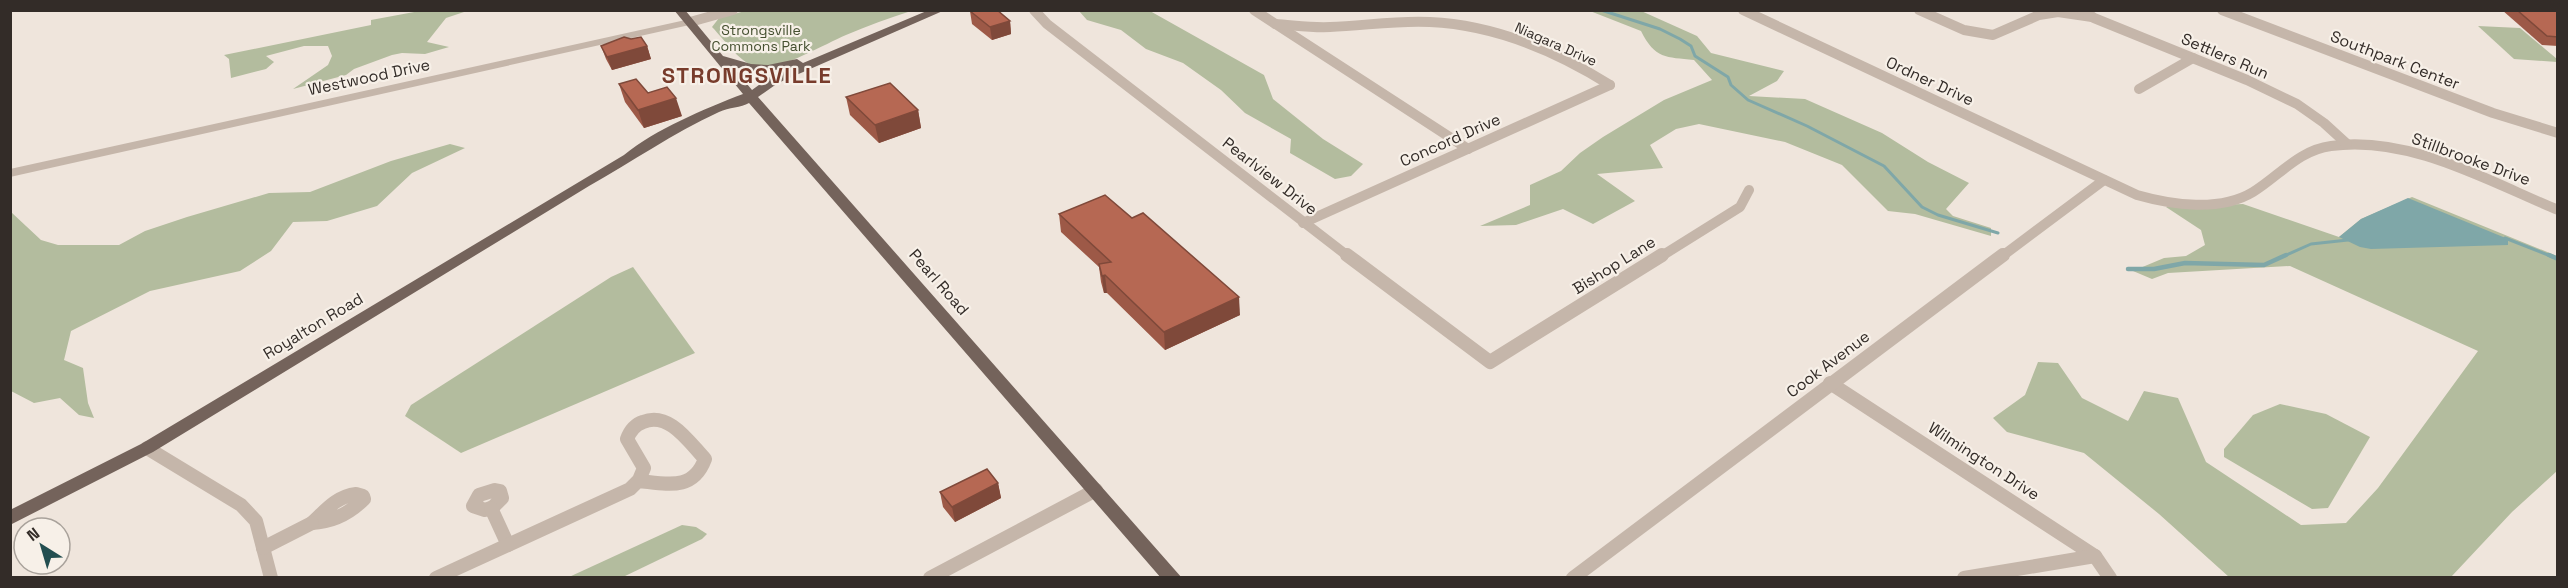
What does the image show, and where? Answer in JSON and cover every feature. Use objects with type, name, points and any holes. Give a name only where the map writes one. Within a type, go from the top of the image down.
[{"type":"main road","name":"Pearl Road","points":[[679,10],[750,96],[1173,578]]},
{"type":"main road","name":"Royalton Road","points":[[10,518],[147,448],[629,158],[647,155],[725,116],[774,81],[940,10]]},
{"type":"main road","points":[[718,57],[744,68],[767,69],[840,51]]},
{"type":"street","name":"Westwood Drive","points":[[10,173],[690,22],[733,10]]},
{"type":"street","name":"Pearlview Drive","points":[[1034,10],[1047,24],[1303,223],[1490,362]]},
{"type":"street","points":[[1254,10],[1468,149]]},
{"type":"street","name":"Ordner Drive","points":[[1743,10],[2104,180]]},
{"type":"street","points":[[1919,10],[1964,30],[1993,34],[2039,15],[2058,11],[2094,18]]},
{"type":"street","name":"Settlers Run","points":[[2082,10],[2094,18],[2247,80],[2297,104],[2324,123],[2347,144]]},
{"type":"street","name":"Southpark Center","points":[[2222,10],[2493,113],[2558,133]]},
{"type":"street","name":"Niagara Drive","points":[[1275,24],[1327,27],[1410,22],[1443,23],[1482,29],[1544,50],[1586,69],[1610,85]]},
{"type":"street","points":[[2139,89],[2193,58]]},
{"type":"street","name":"Concord Drive","points":[[1303,223],[1610,85]]},
{"type":"street","name":"Stillbrooke Drive","points":[[2104,180],[2157,202],[2234,201],[2253,191],[2306,154],[2331,146],[2347,144],[2412,153],[2558,210]]},
{"type":"street","name":"Cook Avenue","points":[[1573,578],[1830,383],[2104,180]]},
{"type":"street","name":"Bishop Lane","points":[[1490,362],[1740,207],[1749,190]]},
{"type":"street","name":"Wilmington Drive","points":[[1830,383],[2096,556],[2110,578]]},
{"type":"street","points":[[436,578],[622,494],[639,481],[644,470],[643,463],[627,439],[632,429],[645,421],[657,418],[670,423],[705,459],[700,472],[682,484],[666,486],[639,481]]},
{"type":"street","points":[[147,448],[241,505],[256,522],[271,578]]},
{"type":"street","points":[[930,578],[1096,490]]},
{"type":"street","points":[[490,508],[508,545]]},
{"type":"street","points":[[263,548],[311,524]]},
{"type":"street","points":[[1964,578],[2096,556]]},
{"type":"green space","points":[[425,10],[467,11],[446,18],[427,42],[449,47],[425,54],[392,55],[354,69],[346,75],[293,89],[328,65],[332,56],[328,46],[304,46],[266,56],[274,62],[266,69],[231,78],[229,59],[224,55],[371,25],[371,20]]},
{"type":"green space","points":[[1639,10],[1697,36],[1711,53],[1784,71],[1777,81],[1749,96],[1805,99],[1882,133],[1928,162],[1969,183],[1946,209],[1953,216],[1991,228],[1991,236],[1915,214],[1888,211],[1842,165],[1785,142],[1699,124],[1676,129],[1650,145],[1663,168],[1597,174],[1635,201],[1593,224],[1563,209],[1516,225],[1480,226],[1530,205],[1530,185],[1561,171],[1580,153],[1603,137],[1664,100],[1712,80],[1694,60],[1662,55],[1651,47],[1641,31],[1590,11]]},
{"type":"green space","name":"Strongsville Commons Park","points":[[745,11],[911,11],[878,22],[780,65],[761,68],[740,58],[712,27],[719,18]]},
{"type":"green space","points":[[1079,11],[1150,11],[1264,75],[1273,99],[1323,139],[1363,164],[1351,176],[1335,179],[1290,153],[1291,139],[1245,113],[1221,90],[1183,63],[1146,49],[1121,30],[1087,20]]},
{"type":"green space","points":[[2478,26],[2520,28],[2557,59],[2557,62],[2514,59]]},
{"type":"green space","points":[[450,144],[465,148],[412,173],[377,206],[327,221],[293,222],[271,251],[240,271],[150,291],[71,331],[64,360],[83,368],[88,403],[94,418],[79,415],[60,398],[34,403],[11,391],[11,212],[41,240],[58,245],[119,245],[145,231],[187,217],[269,193],[310,192],[391,161]]},
{"type":"green space","points":[[2412,197],[2557,256],[2557,471],[2512,512],[2451,577],[2229,577],[2159,514],[2084,453],[2007,432],[1993,418],[2025,395],[2038,362],[2058,363],[2082,398],[2128,421],[2144,391],[2178,398],[2206,462],[2301,525],[2346,523],[2378,488],[2478,351],[2290,266],[2168,273],[2152,279],[2133,271],[2164,258],[2186,256],[2205,245],[2201,230],[2166,207],[2243,204],[2339,237],[2361,219]]},
{"type":"green space","points":[[633,267],[695,353],[461,453],[405,416],[411,405],[611,277]]},
{"type":"green space","points":[[2280,404],[2326,414],[2370,437],[2328,508],[2312,509],[2224,457],[2224,449],[2253,415]]},
{"type":"green space","points":[[682,525],[696,527],[707,534],[702,539],[623,577],[569,577]]},
{"type":"water","points":[[2408,198],[2508,239],[2508,245],[2371,249],[2360,247],[2339,237],[2361,219]]},
{"type":"building","points":[[997,10],[1010,21],[990,27],[970,11]]},
{"type":"building","points":[[2517,10],[2558,10],[2558,37],[2547,36]]},
{"type":"building","points":[[624,37],[631,39],[641,37],[647,46],[607,57],[601,46]]},
{"type":"building","points":[[636,79],[648,93],[667,87],[676,98],[638,110],[619,84]]},
{"type":"building","points":[[890,83],[918,110],[875,125],[846,97]]},
{"type":"building","points":[[1105,195],[1132,218],[1143,213],[1239,297],[1164,332],[1105,275],[1102,276],[1099,264],[1111,262],[1059,214]]},
{"type":"building","points":[[987,469],[998,483],[952,507],[940,492]]},
{"type":"waterway","points":[[1601,10],[1660,29],[1680,39],[1691,46],[1695,56],[1728,77],[1731,85],[1748,100],[1807,126],[1884,166],[1922,207],[1938,215],[1998,233]]},
{"type":"waterway","points":[[2505,238],[2553,257]]},
{"type":"waterway","points":[[2282,257],[2311,244],[2348,240]]},
{"type":"waterway","points":[[2128,269],[2154,269],[2185,263],[2264,265],[2286,255]]},
{"type":"waterway","points":[[2549,255],[2558,259]]},
{"type":"district","name":"STRONGSVILLE","points":[[747,75]]}]
